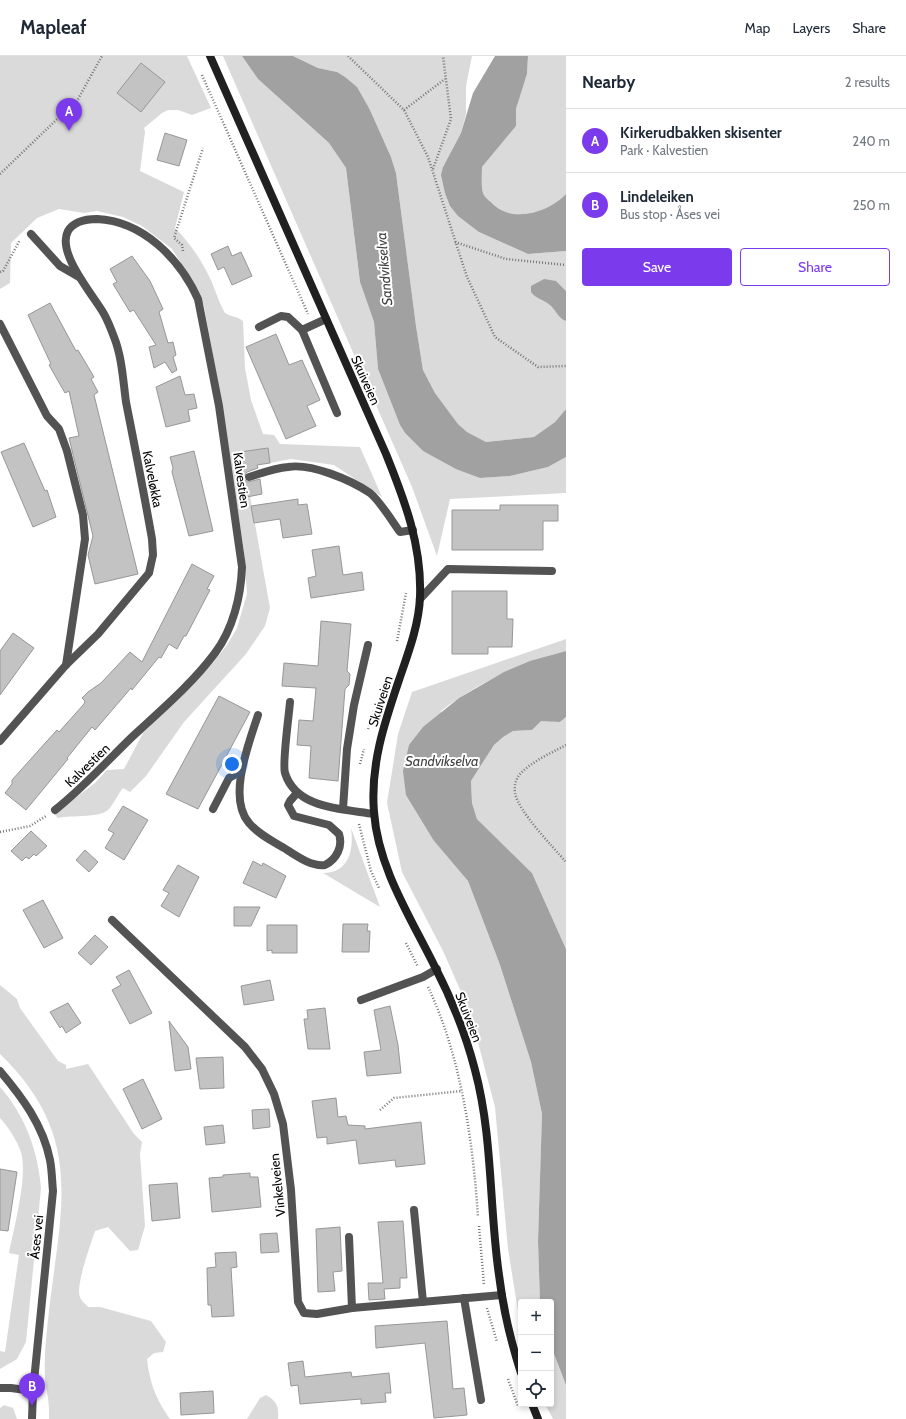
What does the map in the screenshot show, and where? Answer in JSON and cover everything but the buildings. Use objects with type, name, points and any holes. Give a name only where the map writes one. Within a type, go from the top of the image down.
[{"type":"main road","name":"Skuiveien","points":[[210,56],[386,454],[406,506],[413,530],[419,573],[420,599],[410,649],[379,744],[373,785],[374,814],[378,838],[394,886],[452,1003],[475,1070],[487,1148],[502,1295],[510,1334],[520,1371]]},
{"type":"main road","points":[[533,1407],[538,1419]]},
{"type":"street","name":"Kalvestien","points":[[54,810],[106,765],[182,690],[216,653],[230,626],[241,588],[242,567],[219,406],[204,324],[198,300],[191,285],[158,244],[131,226],[113,220],[92,219],[80,221],[68,231],[66,239],[67,248],[79,277]]},
{"type":"street","points":[[31,234],[60,266],[79,277]]},
{"type":"street","name":"Kalveløkka","points":[[0,741],[66,665],[98,634],[135,592],[149,573],[153,555],[152,539],[120,357],[105,315],[79,277]]},
{"type":"street","points":[[259,327],[281,316],[288,317],[302,330],[337,413]]},
{"type":"street","points":[[302,330],[326,319]]},
{"type":"street","points":[[0,324],[47,416],[59,429],[67,451],[83,515],[85,539],[66,665]]},
{"type":"street","points":[[249,477],[289,466],[306,467],[325,472],[370,494],[400,532],[413,530]]},
{"type":"street","points":[[420,599],[448,569],[552,571]]},
{"type":"street","points":[[342,808],[347,749],[354,705],[368,645]]},
{"type":"street","points":[[290,702],[284,772],[297,794],[308,800],[374,814]]},
{"type":"street","points":[[258,715],[241,771],[242,809],[249,823],[262,835],[312,864],[325,865],[336,856],[340,848],[339,834],[329,825],[294,816],[288,806],[290,801],[297,794]]},
{"type":"street","points":[[213,809],[229,778],[241,771]]},
{"type":"street","name":"Vinkelveien","points":[[112,920],[245,1047],[262,1069],[274,1094],[283,1124],[291,1190],[298,1302],[304,1313],[317,1314],[352,1308],[502,1295]]},
{"type":"street","points":[[360,1000],[423,977],[436,969]]},
{"type":"street","name":"Åses vei","points":[[0,1070],[21,1095],[41,1132],[50,1159],[53,1191],[33,1391],[32,1419]]},
{"type":"street","points":[[414,1210],[422,1302]]},
{"type":"street","points":[[349,1237],[352,1308]]},
{"type":"street","points":[[464,1298],[481,1400]]},
{"type":"street","points":[[0,1388],[33,1391]]},
{"type":"path","points":[[0,174],[78,98],[102,56]]},
{"type":"path","points":[[348,56],[404,110],[433,169],[467,277],[495,337],[538,367],[566,366]]},
{"type":"path","points":[[433,169],[451,119],[443,56]]},
{"type":"path","points":[[404,110],[446,79]]},
{"type":"path","points":[[174,238],[203,148]]},
{"type":"path","points":[[0,272],[3,271],[18,241]]},
{"type":"path","points":[[455,242],[506,259],[566,265]]},
{"type":"path","points":[[566,745],[532,764],[521,773],[515,783],[515,793],[525,813],[566,862]]},
{"type":"path","points":[[0,832],[30,826],[54,810]]},
{"type":"path","points":[[380,1110],[394,1098],[462,1090]]},
{"type":"shaded area","points":[[0,56],[187,56],[211,108],[192,115],[178,110],[168,110],[144,128],[145,132],[140,171],[184,192],[175,228],[190,245],[202,263],[225,313],[243,321],[245,368],[251,400],[263,434],[274,435],[280,444],[360,447],[382,497],[334,465],[291,459],[270,463],[241,452],[242,467],[240,468],[243,497],[250,496],[270,608],[265,626],[246,654],[184,722],[146,776],[130,792],[123,788],[109,809],[105,812],[93,815],[58,818],[54,814],[95,783],[107,770],[124,769],[143,733],[212,664],[227,645],[237,628],[247,594],[244,551],[221,400],[204,306],[194,283],[172,249],[142,226],[123,217],[97,211],[84,213],[59,209],[37,218],[11,243],[10,283],[0,289]]},
{"type":"shaded area","points":[[223,56],[242,56],[258,79],[329,143],[346,168],[360,282],[374,322],[378,369],[400,425],[405,433],[423,451],[480,478],[510,476],[548,467],[566,457],[566,493],[450,499],[437,556],[412,487]]},
{"type":"shaded area","points":[[293,56],[472,56],[466,86],[466,114],[461,133],[443,167],[479,232],[528,254],[566,251],[566,409],[555,422],[534,437],[486,442],[467,432],[458,424],[435,393],[423,370],[396,173],[391,157],[370,110],[337,72],[318,68]]},
{"type":"shaded area","points":[[528,56],[566,56],[566,194],[558,201],[539,211],[518,214],[508,213],[499,209],[485,197],[482,187],[482,167],[516,126],[516,109],[527,74]]},
{"type":"shaded area","points":[[566,639],[566,651],[532,661],[485,682],[441,711],[434,841],[468,881],[500,965],[531,1062],[542,1114],[538,1241],[540,1299],[518,1299],[518,1311],[508,1249],[495,1107],[470,1012],[443,951],[402,872],[387,803],[398,734],[412,692]]},
{"type":"shaded area","points":[[566,717],[566,949],[532,873],[477,819],[472,803],[471,781],[494,745],[503,736],[513,731],[532,730],[541,720],[560,722]]},
{"type":"shaded area","points":[[351,828],[380,907],[323,873],[332,872],[339,869],[348,859],[352,844]]},
{"type":"shaded area","points":[[0,985],[17,999],[20,1008],[58,1061],[66,1065],[66,1069],[88,1064],[134,1134],[142,1142],[140,1154],[145,1226],[138,1250],[130,1251],[108,1227],[95,1231],[84,1265],[79,1292],[82,1301],[88,1307],[100,1307],[151,1321],[166,1342],[163,1352],[154,1353],[147,1359],[148,1368],[154,1391],[170,1419],[49,1419],[45,1380],[45,1355],[58,1245],[61,1211],[61,1179],[57,1147],[46,1116],[28,1085],[0,1054]]},
{"type":"shaded area","points":[[0,1087],[17,1109],[29,1134],[37,1161],[41,1188],[26,1342],[17,1359],[0,1369],[0,1351],[5,1352],[19,1255],[9,1253],[20,1202],[23,1162],[17,1143],[0,1118]]},
{"type":"shaded area","points":[[554,1354],[566,1385],[566,1419],[553,1419],[547,1407],[554,1407]]},
{"type":"shaded area","points":[[266,1395],[275,1402],[278,1411],[278,1419],[247,1419],[260,1398]]},
{"type":"shaded area","points":[[4,1405],[13,1408],[17,1419],[0,1419],[0,1408]]},
{"type":"water","name":"Sandvikselva","points":[[242,56],[293,56],[318,68],[337,72],[357,87],[370,110],[391,157],[396,173],[423,370],[435,393],[458,424],[467,432],[486,442],[534,437],[555,422],[566,409],[566,457],[548,467],[510,476],[480,478],[456,469],[423,451],[405,433],[400,425],[378,369],[374,322],[360,282],[346,168],[329,143],[258,79]]},
{"type":"water","points":[[495,56],[528,56],[527,74],[516,109],[516,126],[482,167],[483,193],[487,199],[499,209],[508,213],[518,214],[539,211],[558,201],[566,194],[566,251],[528,254],[479,232],[458,216],[450,206],[445,193],[441,175],[443,167],[461,133],[473,93]]},
{"type":"water","points":[[544,279],[556,281],[566,291],[566,321],[561,318],[550,305],[531,292],[531,286]]},
{"type":"water","name":"Sandvikselva","points":[[566,651],[566,717],[560,722],[541,721],[532,730],[513,731],[494,745],[471,781],[472,803],[477,819],[532,873],[566,949],[566,1385],[554,1354],[554,1299],[540,1299],[538,1241],[542,1114],[531,1062],[500,965],[468,881],[434,841],[406,795],[403,771],[409,745],[423,727],[459,698],[504,672],[530,661]]},
{"type":"place","name":"Kirkerudbakken skisenter","points":[[69,131]]},
{"type":"place","name":"Lindeleiken","points":[[32,1406]]}]
